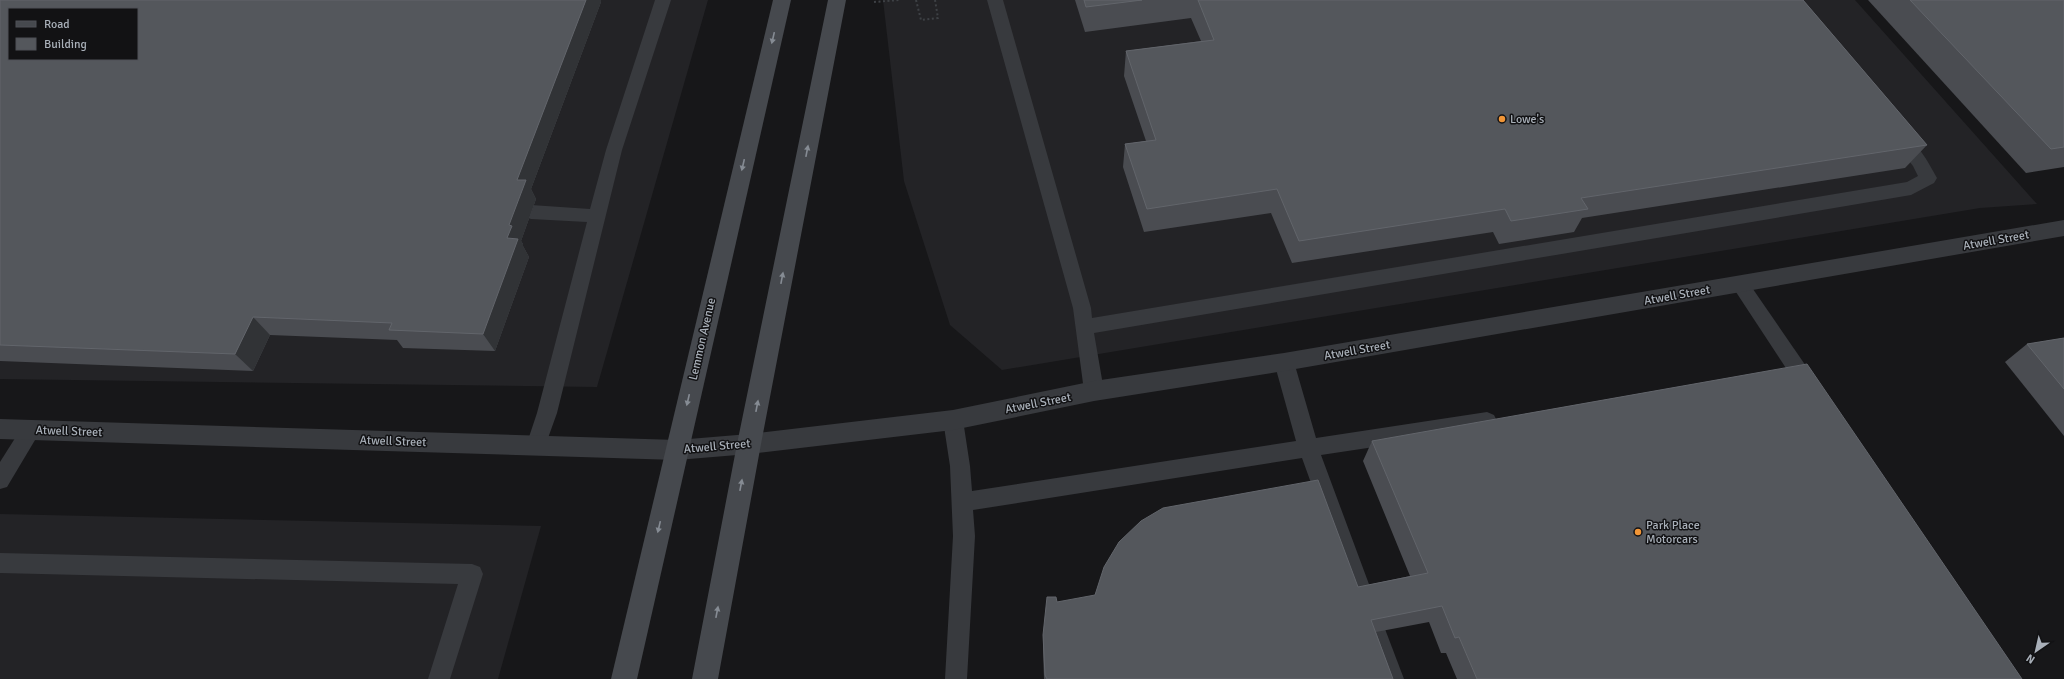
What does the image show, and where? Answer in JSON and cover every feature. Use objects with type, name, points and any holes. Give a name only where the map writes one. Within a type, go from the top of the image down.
[{"type":"main road","name":"Lemmon Avenue","points":[[624,679],[782,0]]},
{"type":"main road","points":[[705,679],[749,444],[837,0]]},
{"type":"street","name":"Atwell Street","points":[[0,429],[677,450],[749,444],[953,420],[1094,391],[1284,362],[2064,228]]},
{"type":"lane","points":[[536,446],[547,413],[614,150],[663,0]]},
{"type":"lane","points":[[995,0],[1082,308],[1094,391]]},
{"type":"lane","points":[[1084,327],[1911,188],[1928,178],[1920,162],[1889,126]]},
{"type":"lane","points":[[532,212],[597,216]]},
{"type":"lane","points":[[1740,284],[1821,404]]},
{"type":"lane","points":[[1284,362],[1309,450],[1362,595]]},
{"type":"lane","points":[[1775,375],[1799,372]]},
{"type":"lane","points":[[961,502],[1309,450],[1506,418]]},
{"type":"lane","points":[[953,420],[960,466],[964,536],[956,679]]},
{"type":"lane","points":[[0,480],[31,430]]},
{"type":"lane","points":[[0,563],[472,574],[439,679]]},
{"type":"lane","points":[[1377,637],[1393,679]]},
{"type":"path","points":[[874,2],[899,0]]},
{"type":"path","points":[[916,0],[921,20],[938,18],[935,0]]},
{"type":"shaded area","points":[[0,0],[708,0],[597,387],[0,379]]},
{"type":"shaded area","points":[[883,0],[1855,0],[2037,204],[1980,208],[1002,370],[950,325],[904,181]]},
{"type":"shaded area","points":[[0,514],[541,526],[498,679],[0,679]]},
{"type":"building","points":[[0,0],[586,0],[517,180],[526,180],[509,225],[512,226],[507,238],[518,239],[483,334],[389,330],[392,323],[253,317],[235,354],[0,345]]},
{"type":"building","points":[[1084,0],[1142,0],[1086,7]]},
{"type":"building","name":"Lowe's","points":[[1198,0],[1803,0],[1927,145],[1581,198],[1588,209],[1511,221],[1505,209],[1299,241],[1277,189],[1147,209],[1125,144],[1156,140],[1126,51],[1214,40]]},
{"type":"building","points":[[1910,0],[2064,0],[2064,147],[2051,149]]},
{"type":"building","points":[[2064,338],[2064,389],[2027,344]]},
{"type":"building","name":"Park Place Motorcars","points":[[1807,364],[2022,679],[1477,679],[1459,637],[1455,638],[1442,606],[1371,620],[1393,679],[1047,679],[1045,675],[1043,635],[1047,597],[1056,597],[1057,602],[1095,595],[1104,567],[1119,542],[1141,521],[1163,508],[1318,480],[1358,587],[1428,573],[1372,441]]},
{"type":"place","name":"Lowe's","points":[[1502,119]]},
{"type":"place","name":"Park Place Motorcars","points":[[1638,532]]}]
